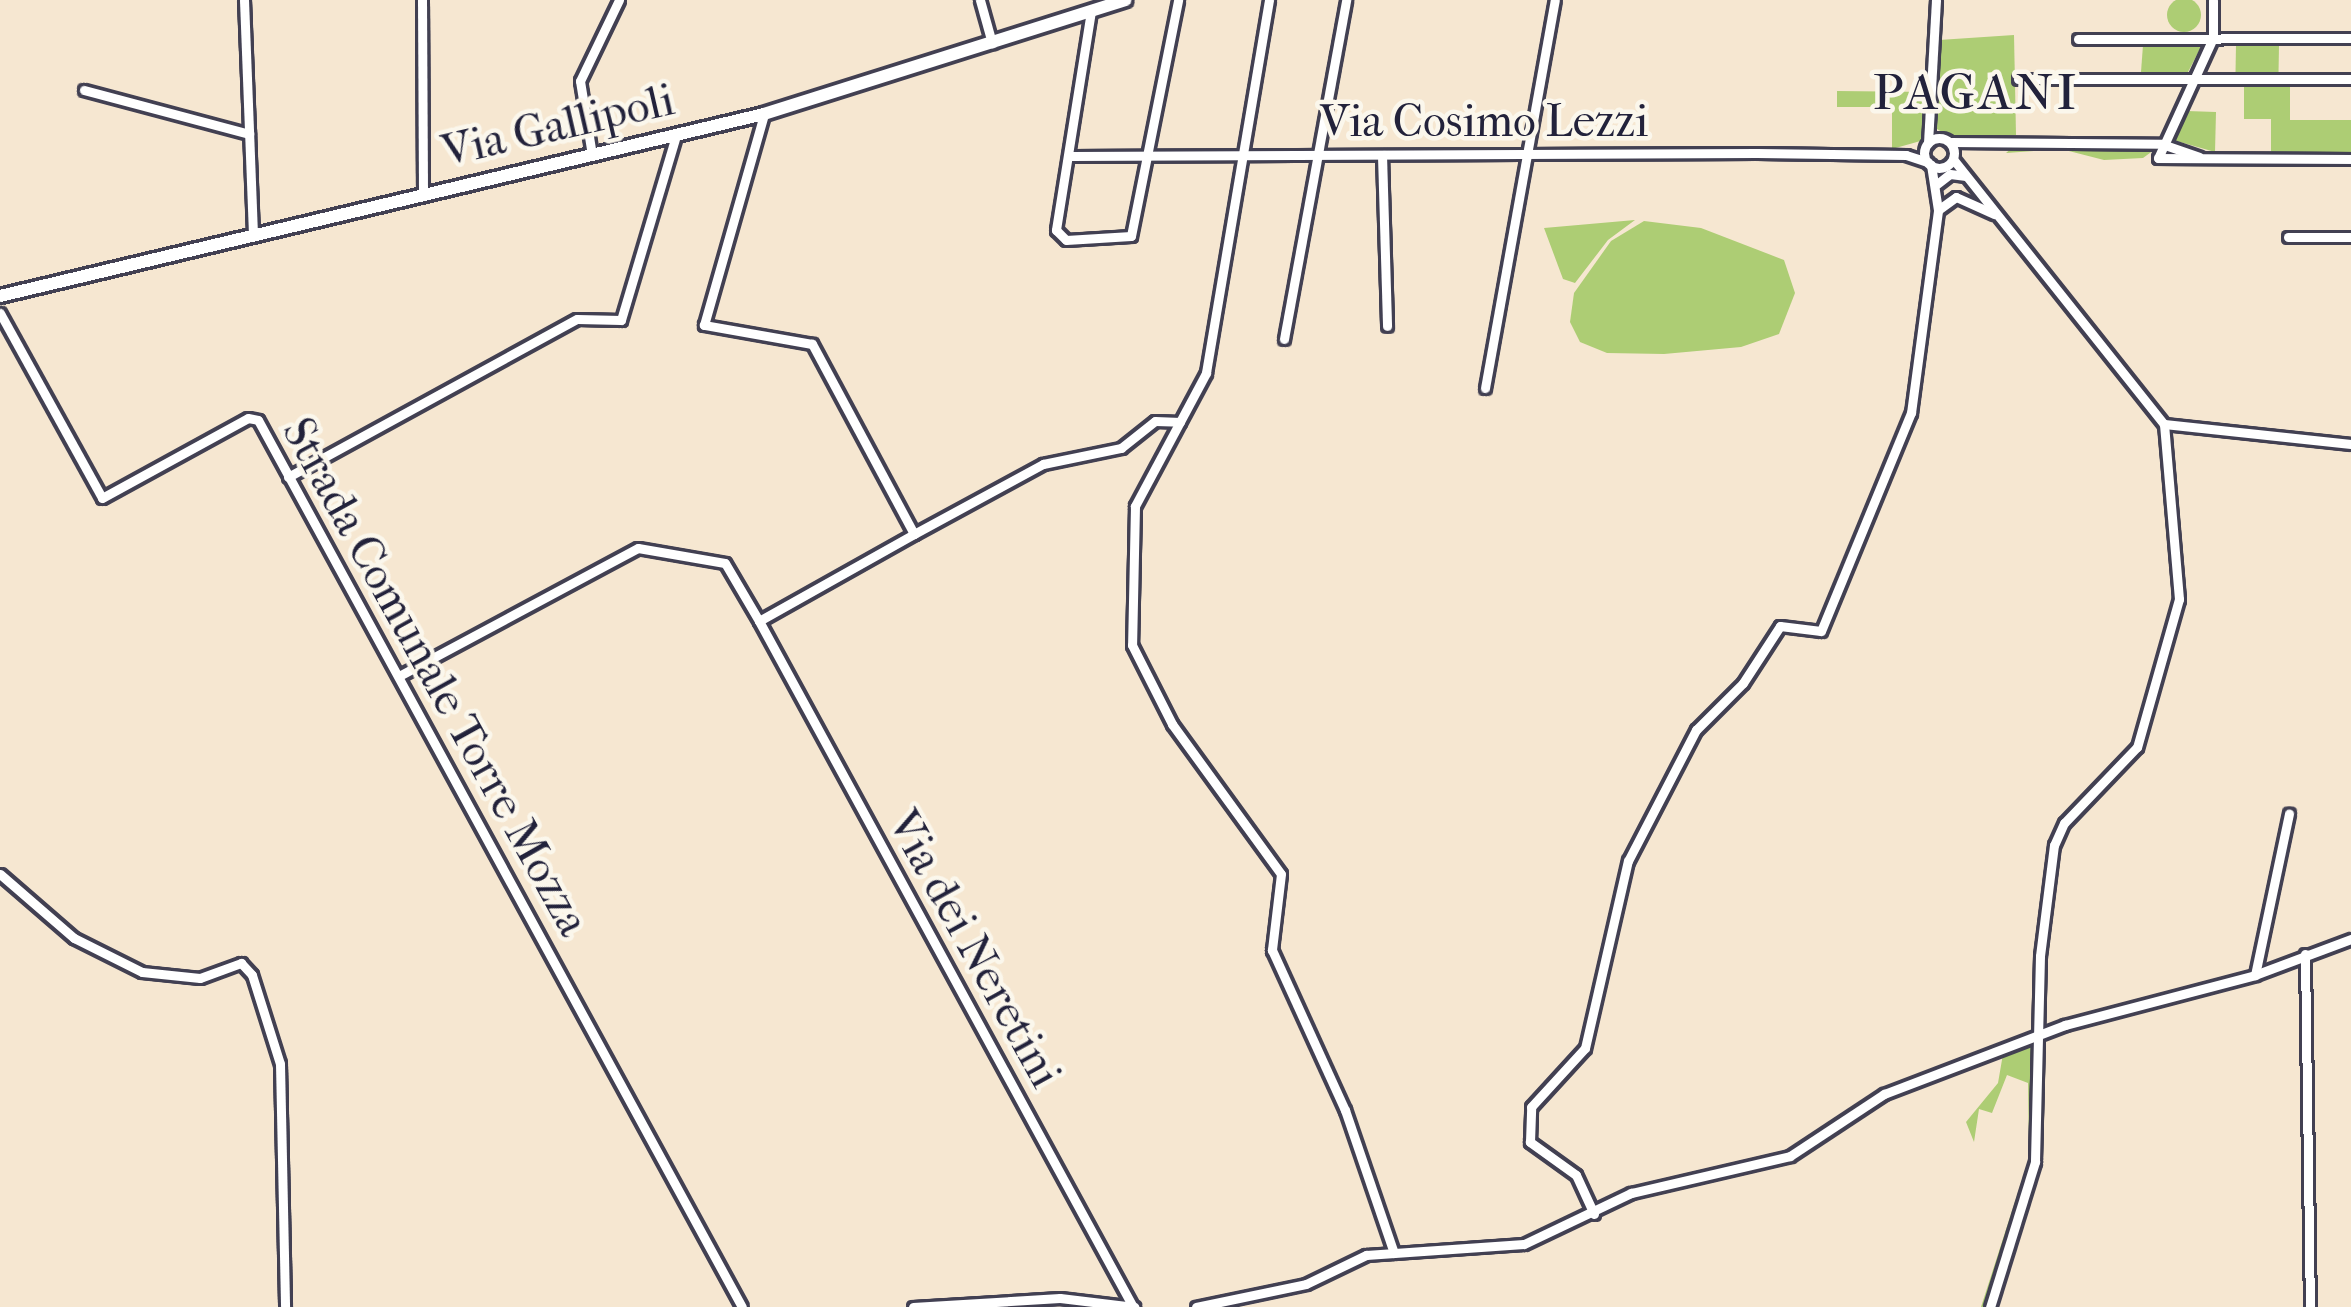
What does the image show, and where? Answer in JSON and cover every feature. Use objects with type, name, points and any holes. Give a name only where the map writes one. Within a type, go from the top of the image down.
[{"type":"main road","name":"Via Gallipoli","points":[[0,296],[764,114],[1125,0]]},
{"type":"street","points":[[244,0],[253,236]]},
{"type":"street","points":[[422,0],[423,195]]},
{"type":"street","points":[[592,155],[580,81],[619,0]]},
{"type":"street","points":[[980,0],[992,43]]},
{"type":"street","points":[[1091,11],[1058,237],[1130,236],[1178,0]]},
{"type":"street","points":[[1269,0],[1206,373],[1135,506],[1132,646],[1172,724],[1281,874],[1272,950],[1345,1110],[1394,1252]]},
{"type":"street","points":[[1284,339],[1346,0]]},
{"type":"street","points":[[1485,388],[1555,0]]},
{"type":"street","points":[[1594,1214],[1576,1175],[1529,1142],[1531,1107],[1585,1048],[1628,861],[1696,730],[1743,683],[1780,626],[1821,631],[1911,412],[1938,210],[1937,184],[1929,164],[1936,0]]},
{"type":"street","points":[[2213,0],[2213,38],[2158,158],[2351,159]]},
{"type":"street","points":[[2078,39],[2351,38]]},
{"type":"street","points":[[2018,79],[2351,79]]},
{"type":"street","points":[[84,91],[249,134]]},
{"type":"street","points":[[764,114],[703,319],[710,329],[812,344],[914,534]]},
{"type":"street","points":[[288,477],[577,319],[621,320],[676,135]]},
{"type":"street","points":[[1930,142],[1973,146],[2162,144],[2204,159]]},
{"type":"street","name":"Via Cosimo Lezzi","points":[[1898,155],[1930,142]]},
{"type":"street","points":[[1950,142],[1953,157],[1966,176],[2164,424],[2179,598],[2137,748],[2058,832],[2040,986],[2034,1169],[1990,1307]]},
{"type":"street","points":[[1944,167],[1973,146]]},
{"type":"street","points":[[1382,155],[1387,326]]},
{"type":"street","name":"Via Cosimo Lezzi","points":[[1071,156],[1898,155],[1966,176]]},
{"type":"street","points":[[1937,184],[1950,174],[1966,176]]},
{"type":"street","points":[[1938,210],[1956,197],[1999,217]]},
{"type":"street","points":[[2288,237],[2351,237]]},
{"type":"street","name":"Strada Comunale Torre Mozza","points":[[0,313],[102,498],[254,417],[742,1307]]},
{"type":"street","points":[[759,621],[1043,464],[1121,448],[1155,421],[1180,422]]},
{"type":"street","points":[[2164,424],[2351,444]]},
{"type":"street","name":"Via dei Neretini","points":[[399,676],[638,548],[725,562],[1134,1307]]},
{"type":"street","points":[[2255,975],[2289,814]]},
{"type":"street","points":[[0,874],[74,938],[142,972],[200,978],[241,963],[252,975],[280,1064],[285,1307]]},
{"type":"street","points":[[1196,1307],[1306,1284],[1348,1258],[1524,1244],[1631,1193],[1770,1164],[1877,1097],[2039,1034],[2255,975],[2351,940]]},
{"type":"street","points":[[2305,953],[2310,1307]]},
{"type":"street","points":[[2040,986],[2048,1016],[2065,1025]]},
{"type":"street","points":[[913,1307],[1060,1298],[1134,1307]]},
{"type":"green space","points":[[2184,-2],[2196,3],[2201,15],[2196,27],[2184,32],[2172,27],[2167,15],[2172,3]]},
{"type":"green space","points":[[2014,35],[2016,135],[1956,140],[1937,129],[1939,40]]},
{"type":"green space","points":[[2143,45],[2202,45],[2188,72],[2141,72]]},
{"type":"green space","points":[[2236,45],[2279,46],[2279,73],[2236,72]]},
{"type":"green space","points":[[2244,85],[2290,86],[2290,120],[2351,120],[2351,152],[2271,152],[2271,119],[2244,119]]},
{"type":"green space","points":[[1837,91],[1930,92],[1924,140],[1892,149],[1892,107],[1837,107]]},
{"type":"green space","points":[[2187,111],[2216,112],[2215,152],[2173,140]]},
{"type":"green space","points":[[2014,146],[2154,150],[2143,158],[2104,160],[2061,149],[2006,153]]},
{"type":"green space","points":[[1635,220],[1608,240],[1575,283],[1563,279],[1544,228]]},
{"type":"green space","points":[[1644,221],[1701,228],[1784,260],[1795,293],[1779,334],[1741,347],[1664,354],[1607,353],[1580,342],[1570,322],[1574,293],[1611,241]]},
{"type":"green space","points":[[2033,1041],[2033,1163],[1988,1307],[1981,1307],[2029,1158],[2028,1083],[2007,1075],[1992,1113],[1979,1109],[1974,1142],[1966,1122],[1998,1083],[2003,1054]]},
{"type":"district","name":"PAGANI","points":[[1976,92]]}]
